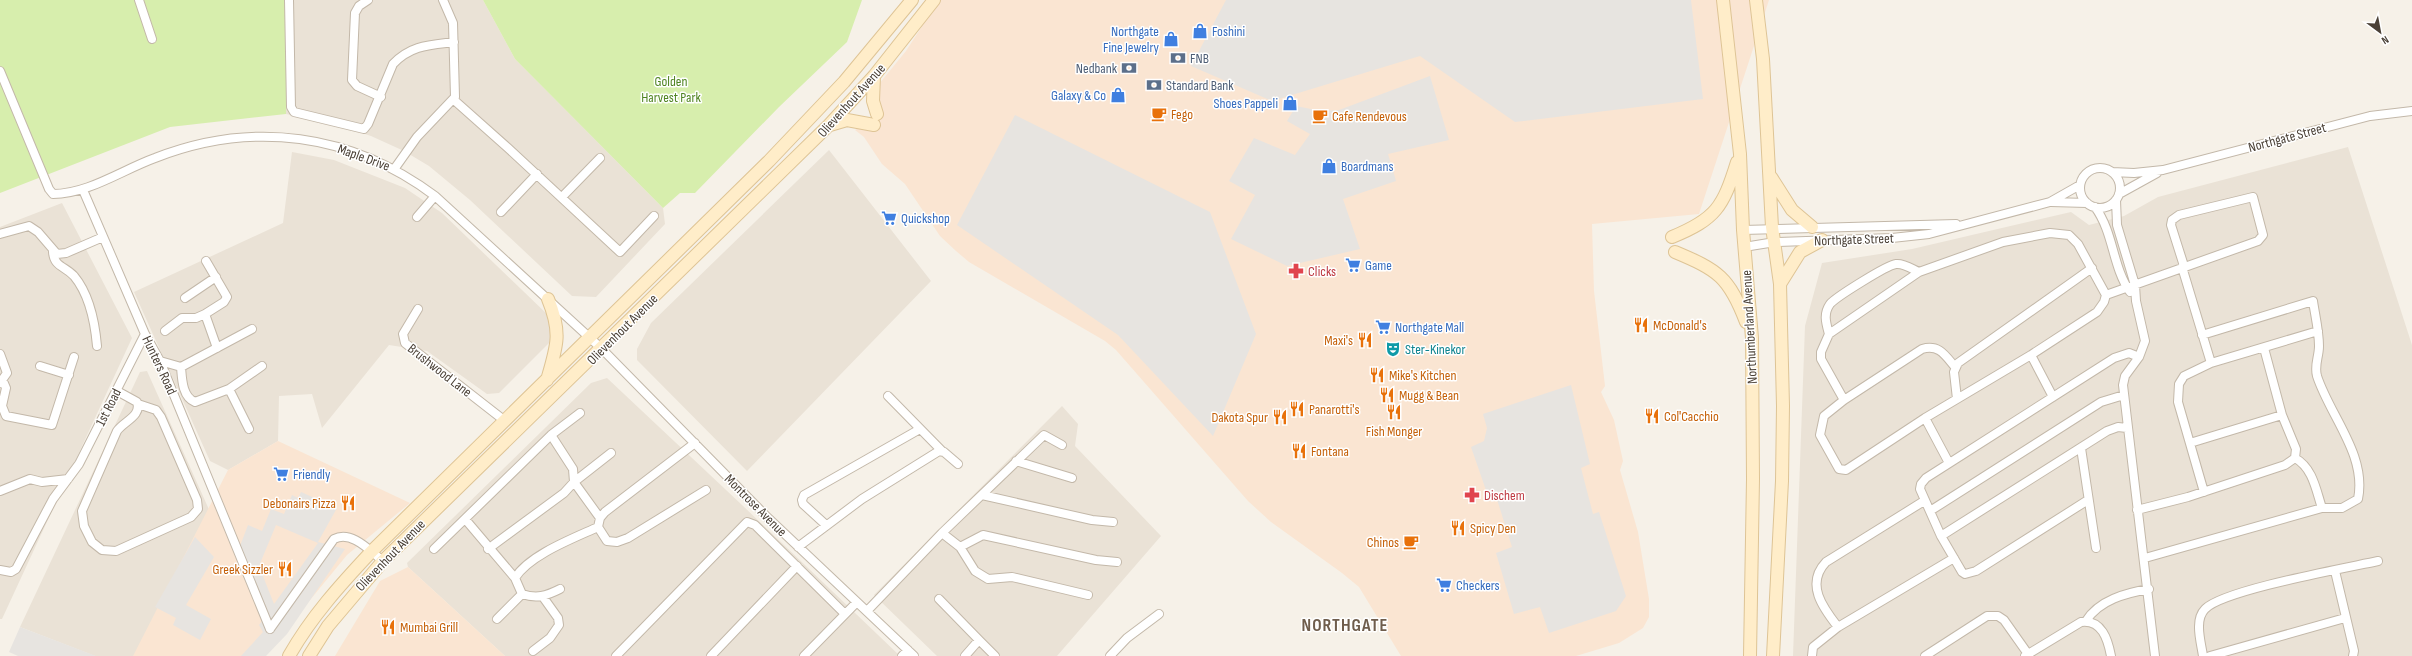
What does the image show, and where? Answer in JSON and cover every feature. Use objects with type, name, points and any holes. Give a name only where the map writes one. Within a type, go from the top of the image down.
[{"type":"street","points":[[139,0],[152,39]]},
{"type":"street","points":[[289,0],[291,107],[294,112],[364,129],[367,127],[381,97],[393,64],[401,56],[419,46],[454,42]]},
{"type":"street","points":[[368,0],[359,6],[355,13],[351,75],[357,86],[381,97]]},
{"type":"street","points":[[395,168],[417,137],[454,100],[454,42],[451,16],[443,0]]},
{"type":"street","name":"Olievenhout Avenue","points":[[289,656],[324,605],[371,552],[591,338],[769,161],[844,82],[912,0]]},
{"type":"street","name":"Olievenhout Avenue","points":[[309,656],[328,626],[383,561],[602,349],[829,125],[874,76],[934,0]]},
{"type":"street","name":"Northumberland Avenue","points":[[1723,0],[1740,154],[1744,247],[1752,338],[1753,479],[1750,656]]},
{"type":"street","points":[[1756,0],[1763,59],[1772,227],[1780,284],[1782,481],[1773,656]]},
{"type":"street","points":[[0,71],[28,135],[49,189],[53,194],[83,190]]},
{"type":"street","points":[[829,125],[847,120],[875,120],[873,101],[874,76]]},
{"type":"street","points":[[454,100],[537,174],[620,252],[654,216]]},
{"type":"street","name":"Northgate Street","points":[[2112,172],[2134,173],[2163,170],[2370,116],[2412,110]]},
{"type":"street","name":"Maple Drive","points":[[83,190],[125,169],[158,156],[215,141],[247,137],[274,136],[328,144],[395,168],[435,196],[602,349]]},
{"type":"street","points":[[1672,237],[1709,218],[1718,208],[1728,192],[1740,154]]},
{"type":"street","points":[[562,197],[600,158]]},
{"type":"street","points":[[2118,197],[2106,207],[2095,207],[2087,203],[2080,192],[2082,179],[2092,170],[2104,168],[2112,172],[2119,180],[2118,197],[2116,216],[2131,286]]},
{"type":"street","name":"Northgate Street","points":[[2118,197],[2163,170]]},
{"type":"street","points":[[501,212],[537,174]]},
{"type":"street","points":[[1770,174],[1792,210],[1812,227]]},
{"type":"street","name":"Northgate Street","points":[[1744,247],[1774,242],[1923,235],[2050,202],[2080,185]]},
{"type":"street","name":"Hunters Road","points":[[83,190],[145,334],[160,361],[270,629],[334,539],[344,536],[352,538],[371,552]]},
{"type":"street","points":[[417,217],[435,196]]},
{"type":"street","points":[[2106,295],[2183,266],[2258,241],[2262,238],[2262,230],[2252,197],[2180,215],[2172,220],[2171,225],[2183,266],[2202,335],[2211,363]]},
{"type":"street","name":"Northgate Street","points":[[2050,202],[2087,203]]},
{"type":"street","points":[[2095,207],[2103,218],[2131,286],[2145,333],[2145,341],[2139,357],[2125,376],[2124,395],[2137,510],[2145,558],[2155,656]]},
{"type":"street","name":"Northgate Street","points":[[1743,230],[1772,227],[1964,224]]},
{"type":"street","points":[[0,234],[29,226],[38,232],[53,252],[53,259],[59,266],[73,276],[83,293],[95,325],[97,346]]},
{"type":"street","points":[[2110,235],[2119,232]]},
{"type":"street","points":[[1844,400],[1821,359],[1821,352],[1829,334],[1919,272],[2003,242],[2050,233],[2063,234],[2072,238],[2078,244],[2106,295],[2104,302],[2097,312],[2031,355],[1925,418],[1846,470],[1839,469],[1820,435],[1824,416],[1844,400],[1922,349],[1931,346],[1939,348],[1955,367]]},
{"type":"street","points":[[53,252],[60,254],[103,237]]},
{"type":"street","points":[[1780,284],[1800,252],[1822,240]]},
{"type":"street","points":[[1674,252],[1703,264],[1718,273],[1729,285],[1738,302],[1752,338]]},
{"type":"street","points":[[165,331],[182,318],[196,318],[205,314],[226,300],[227,297],[206,261]]},
{"type":"street","points":[[1829,334],[1825,317],[1831,303],[1878,271],[1894,264],[1901,264],[1919,272]]},
{"type":"street","points":[[1957,399],[1954,384],[1955,367],[1966,355],[2092,268]]},
{"type":"street","points":[[184,298],[216,277]]},
{"type":"street","points":[[546,381],[558,346],[555,315],[548,298]]},
{"type":"street","points":[[2145,558],[2322,508],[2332,509],[2350,505],[2358,499],[2361,481],[2353,452],[2329,408],[2317,376],[2316,363],[2319,347],[2313,301],[2202,335]]},
{"type":"street","name":"Brushwood Lane","points":[[418,309],[403,334],[405,343],[505,421]]},
{"type":"street","points":[[205,314],[216,348]]},
{"type":"street","points":[[160,361],[181,367],[252,329]]},
{"type":"street","points":[[2204,492],[2178,402],[2179,384],[2184,376],[2211,363],[2318,331]]},
{"type":"street","name":"1st Road","points":[[0,570],[10,572],[16,569],[53,499],[79,464],[145,334]]},
{"type":"street","points":[[2137,510],[2204,492],[2285,465],[2294,458],[2296,449],[2282,415],[2264,348]]},
{"type":"street","name":"Montrose Avenue","points":[[602,349],[798,547],[867,611],[908,654]]},
{"type":"street","points":[[2088,500],[1976,571],[1965,574],[1962,572],[1941,536],[1930,511],[1924,502],[1921,484],[1949,463],[2118,356],[2129,353],[2139,357]]},
{"type":"street","points":[[0,354],[7,373],[1,382],[6,388],[2,406],[6,416],[52,425],[74,357]]},
{"type":"street","points":[[2031,355],[2053,397]]},
{"type":"street","points":[[40,366],[68,375]]},
{"type":"street","points":[[181,367],[183,385],[193,401],[229,389],[262,366]]},
{"type":"street","points":[[229,389],[249,429]]},
{"type":"street","points":[[117,391],[138,404],[159,413],[197,500],[198,509],[191,517],[121,549],[108,552],[96,547],[88,537],[82,512],[118,431],[124,422],[137,414],[138,404]]},
{"type":"street","points":[[1930,511],[2101,402],[2124,395]]},
{"type":"street","points":[[888,396],[942,451],[958,464]]},
{"type":"street","points":[[434,549],[551,436],[580,413]]},
{"type":"street","points":[[2190,443],[2282,415]]},
{"type":"street","points":[[1925,418],[1949,463]]},
{"type":"street","points":[[1941,536],[2113,428],[2127,428]]},
{"type":"street","points":[[826,525],[803,504],[802,500],[804,495],[920,429]]},
{"type":"street","points":[[867,611],[942,533],[1044,435],[1062,445]]},
{"type":"street","points":[[551,436],[573,469],[574,482],[599,523],[607,541],[617,542],[628,538],[706,490]]},
{"type":"street","points":[[515,578],[520,570],[537,558],[599,523],[605,512],[695,443]]},
{"type":"street","points":[[2081,448],[2096,548]]},
{"type":"street","points":[[798,547],[862,499],[942,451]]},
{"type":"street","points":[[488,549],[564,493],[574,482],[611,453]]},
{"type":"street","points":[[2294,458],[2302,462],[2308,469],[2322,508]]},
{"type":"street","points":[[1016,461],[1072,478]]},
{"type":"street","points":[[0,491],[30,479],[42,482],[68,479]]},
{"type":"street","points":[[982,495],[1092,520],[1113,522]]},
{"type":"street","points":[[1838,627],[1818,599],[1816,589],[1819,569],[1826,562],[1924,502]]},
{"type":"street","points":[[465,520],[488,549],[515,578],[522,594],[532,597],[543,597],[560,589]]},
{"type":"street","points":[[616,656],[743,524],[750,522],[755,525],[845,614]]},
{"type":"street","points":[[942,533],[960,547],[975,571],[988,579],[1012,577],[1088,595]]},
{"type":"street","points":[[960,547],[983,535],[1096,560],[1116,562]]},
{"type":"street","points":[[371,552],[383,561]]},
{"type":"street","points":[[1812,656],[1813,647],[1838,627],[1954,558]]},
{"type":"street","points":[[2203,656],[2200,617],[2205,609],[2213,603],[2239,594],[2378,561]]},
{"type":"street","points":[[711,656],[797,566]]},
{"type":"street","points":[[2334,571],[2354,651],[2353,656]]},
{"type":"street","points":[[2086,621],[2091,612],[2104,604],[2127,593],[2148,589]]},
{"type":"street","points":[[497,619],[522,594]]},
{"type":"street","points":[[533,651],[550,638],[559,625],[558,618],[543,597]]},
{"type":"street","points":[[939,599],[994,656]]},
{"type":"street","points":[[804,656],[857,602]]},
{"type":"street","points":[[1110,656],[1127,638],[1159,614]]},
{"type":"street","points":[[1925,656],[1988,616],[1998,616],[2004,620],[2027,655],[2081,622],[2086,621],[2101,628],[2106,636],[2111,656]]},
{"type":"street","points":[[2210,656],[2345,618]]},
{"type":"street","points":[[965,656],[979,640]]},
{"type":"shaded area","points":[[287,0],[483,0],[515,59],[663,208],[665,224],[596,297],[572,296],[470,200],[429,166],[404,151],[371,136],[335,124],[286,114]]},
{"type":"shaded area","name":"Northgate Mall","points":[[939,0],[1769,0],[1699,214],[1592,224],[1594,291],[1605,386],[1601,392],[1614,420],[1623,461],[1620,470],[1638,532],[1649,599],[1649,617],[1643,628],[1619,643],[1576,656],[1401,656],[1359,587],[1271,522],[1248,501],[1116,350],[1105,341],[969,262],[940,236],[905,184],[882,164],[864,137],[855,130],[880,113],[877,108],[879,84],[906,51]]},
{"type":"shaded area","points":[[1226,0],[1691,0],[1703,99],[1515,122],[1420,56],[1272,101],[1191,66]]},
{"type":"shaded area","points":[[1430,76],[1449,140],[1388,154],[1396,181],[1343,199],[1360,249],[1287,266],[1231,239],[1255,195],[1229,181],[1254,138],[1295,155],[1310,134],[1287,121],[1296,106],[1321,111],[1339,110]]},
{"type":"shaded area","points":[[1015,115],[1210,212],[1256,334],[1213,436],[1118,335],[957,225]]},
{"type":"shaded area","points":[[2348,147],[2412,345],[2412,656],[1793,656],[1805,326],[1822,263],[1912,249],[2071,212],[2089,225],[2124,216],[2158,197]]},
{"type":"shaded area","points":[[829,150],[931,281],[747,471],[637,360],[637,349],[651,323]]},
{"type":"shaded area","points":[[292,152],[334,160],[405,188],[442,213],[549,316],[552,333],[549,343],[499,393],[487,394],[427,351],[389,345],[322,428],[312,394],[279,396],[278,441],[228,470],[210,461],[134,292],[283,223]]},
{"type":"shaded area","points":[[62,203],[132,338],[2,619],[0,619],[0,227]]},
{"type":"shaded area","points":[[147,371],[211,514],[134,656],[95,656],[20,627],[140,372]]},
{"type":"shaded area","points":[[607,378],[900,656],[505,656],[408,567],[407,563],[591,383]]},
{"type":"shaded area","points":[[1571,385],[1590,464],[1581,468],[1593,514],[1599,512],[1626,596],[1616,611],[1549,633],[1540,607],[1514,614],[1496,553],[1512,547],[1495,493],[1488,496],[1471,447],[1484,441],[1487,428],[1483,414]]},
{"type":"shaded area","points":[[1062,406],[1078,424],[1075,446],[1161,536],[1057,656],[937,656],[874,595]]},
{"type":"shaded area","points":[[278,441],[410,503],[347,555],[264,656],[133,656],[228,470]]},
{"type":"shaded area","points":[[301,492],[337,508],[318,542],[345,549],[287,634],[266,656],[241,656],[263,632],[259,625],[268,613],[240,546],[248,525],[262,531],[271,509],[284,514],[292,495],[298,498]],"holes":[[[276,525],[318,543],[274,604],[259,566]]]},
{"type":"shaded area","points":[[195,537],[214,557],[186,605],[211,619],[200,640],[173,625],[176,618],[155,607]]},
{"type":"shaded area","points":[[408,567],[505,656],[335,656],[380,581]]},
{"type":"shaded area","points":[[20,627],[96,656],[18,656],[9,652]]},
{"type":"green space","points":[[0,0],[287,0],[286,114],[170,127],[0,193]]},
{"type":"green space","name":"Golden Harvest Park","points":[[483,0],[862,0],[847,42],[779,107],[695,193],[680,193],[663,208],[515,59]]},
{"type":"place","name":"Foshini","points":[[1200,31]]},
{"type":"place","name":"Northgate Fine Jewelry","points":[[1171,39]]},
{"type":"place","name":"FNB","points":[[1178,58]]},
{"type":"place","name":"Nedbank","points":[[1129,68]]},
{"type":"place","name":"Standard Bank","points":[[1154,85]]},
{"type":"place","name":"Galaxy & Co","points":[[1118,95]]},
{"type":"place","name":"Shoes Pappeli","points":[[1290,103]]},
{"type":"place","name":"Fego","points":[[1159,114]]},
{"type":"place","name":"Cafe Rendevous","points":[[1320,116]]},
{"type":"place","name":"Boardmans","points":[[1329,166]]},
{"type":"place","name":"Quickshop","points":[[889,218]]},
{"type":"place","name":"Game","points":[[1353,265]]},
{"type":"place","name":"Clicks","points":[[1296,271]]},
{"type":"place","name":"McDonald's","points":[[1641,325]]},
{"type":"place","name":"Northgate Mall","points":[[1383,327]]},
{"type":"place","name":"Maxi's","points":[[1365,340]]},
{"type":"place","name":"Ster-Kinekor","points":[[1393,349]]},
{"type":"place","name":"Mike's Kitchen","points":[[1377,375]]},
{"type":"place","name":"Mugg & Bean","points":[[1387,395]]},
{"type":"place","name":"Panarotti's","points":[[1297,409]]},
{"type":"place","name":"Fish Monger","points":[[1394,412]]},
{"type":"place","name":"Col'Cacchio","points":[[1652,416]]},
{"type":"place","name":"Dakota Spur","points":[[1280,417]]},
{"type":"place","name":"Fontana","points":[[1299,451]]},
{"type":"place","name":"Friendly","points":[[281,474]]},
{"type":"place","name":"Dischem","points":[[1472,495]]},
{"type":"place","name":"Debonairs Pizza","points":[[348,503]]},
{"type":"place","name":"Spicy Den","points":[[1458,528]]},
{"type":"place","name":"Chinos","points":[[1411,542]]},
{"type":"place","name":"Greek Sizzler","points":[[285,569]]},
{"type":"place","name":"Checkers","points":[[1444,585]]},
{"type":"place","name":"Mumbai Grill","points":[[388,627]]},
{"type":"district","name":"NORTHGATE","points":[[1345,625]]}]
